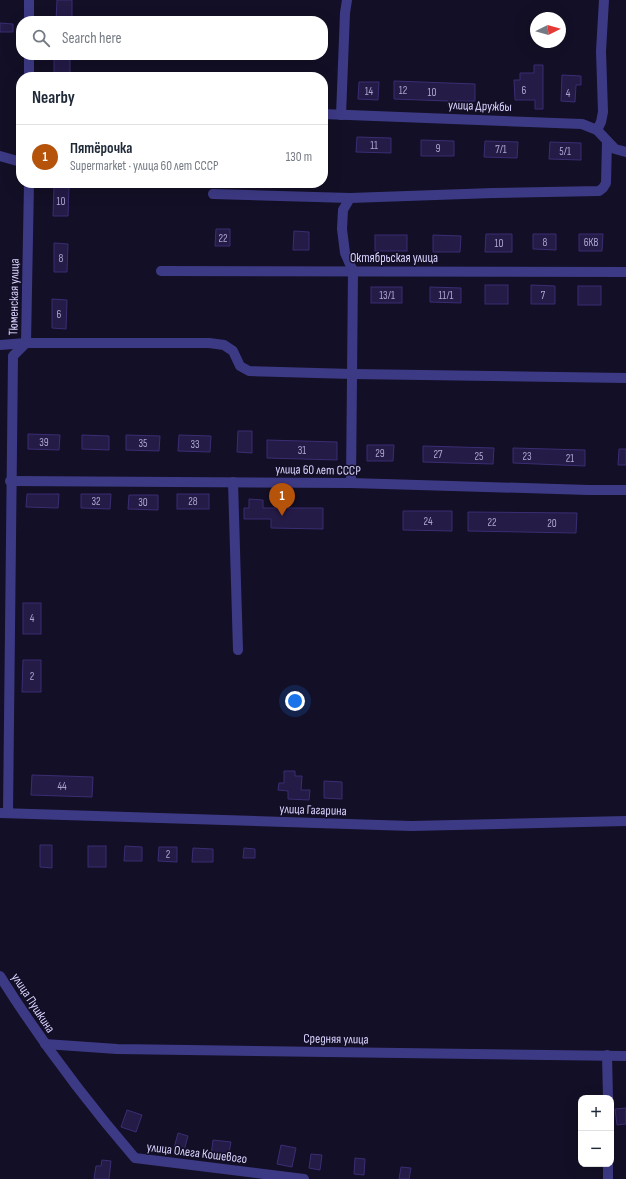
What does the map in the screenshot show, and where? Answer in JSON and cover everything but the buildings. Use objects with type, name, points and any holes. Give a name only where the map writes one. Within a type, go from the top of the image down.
[{"type":"street","points":[[28,16],[29,0]]},
{"type":"street","points":[[341,114],[345,13],[347,0]]},
{"type":"street","points":[[597,130],[601,122],[603,112],[601,51],[604,0]]},
{"type":"street","points":[[29,60],[29,72]]},
{"type":"street","name":"улица Дружбы","points":[[328,114],[565,122],[582,124],[597,130],[615,149],[626,152]]},
{"type":"street","points":[[213,194],[350,198],[493,192],[599,191],[606,183],[607,141]]},
{"type":"street","points":[[0,156],[16,161]]},
{"type":"street","name":"Тюменская улица","points":[[4,813],[13,356],[26,343],[29,188]]},
{"type":"street","points":[[350,198],[343,210],[342,229],[344,253],[353,271],[351,483]]},
{"type":"street","name":"Октябрьская улица","points":[[161,271],[626,272]]},
{"type":"street","points":[[0,345],[26,343],[209,343],[224,345],[233,351],[240,366],[250,371],[626,378]]},
{"type":"street","name":"улица 60 лет СССР","points":[[10,481],[351,483],[626,490]]},
{"type":"street","points":[[233,482],[238,650]]},
{"type":"street","name":"улица Гагарина","points":[[4,813],[411,826],[626,821]]},
{"type":"street","name":"улица Пушкина","points":[[0,976],[25,1016],[45,1044]]},
{"type":"street","name":"Средняя улица","points":[[45,1044],[117,1049],[626,1056]]},
{"type":"street","name":"улица Олега Кошевого","points":[[45,1044],[135,1158],[304,1179]]},
{"type":"street","points":[[607,1055],[608,1095]]},
{"type":"street","points":[[608,1167],[608,1179]]},
{"type":"place","name":"Пятёрочка","points":[[282,516]]}]
